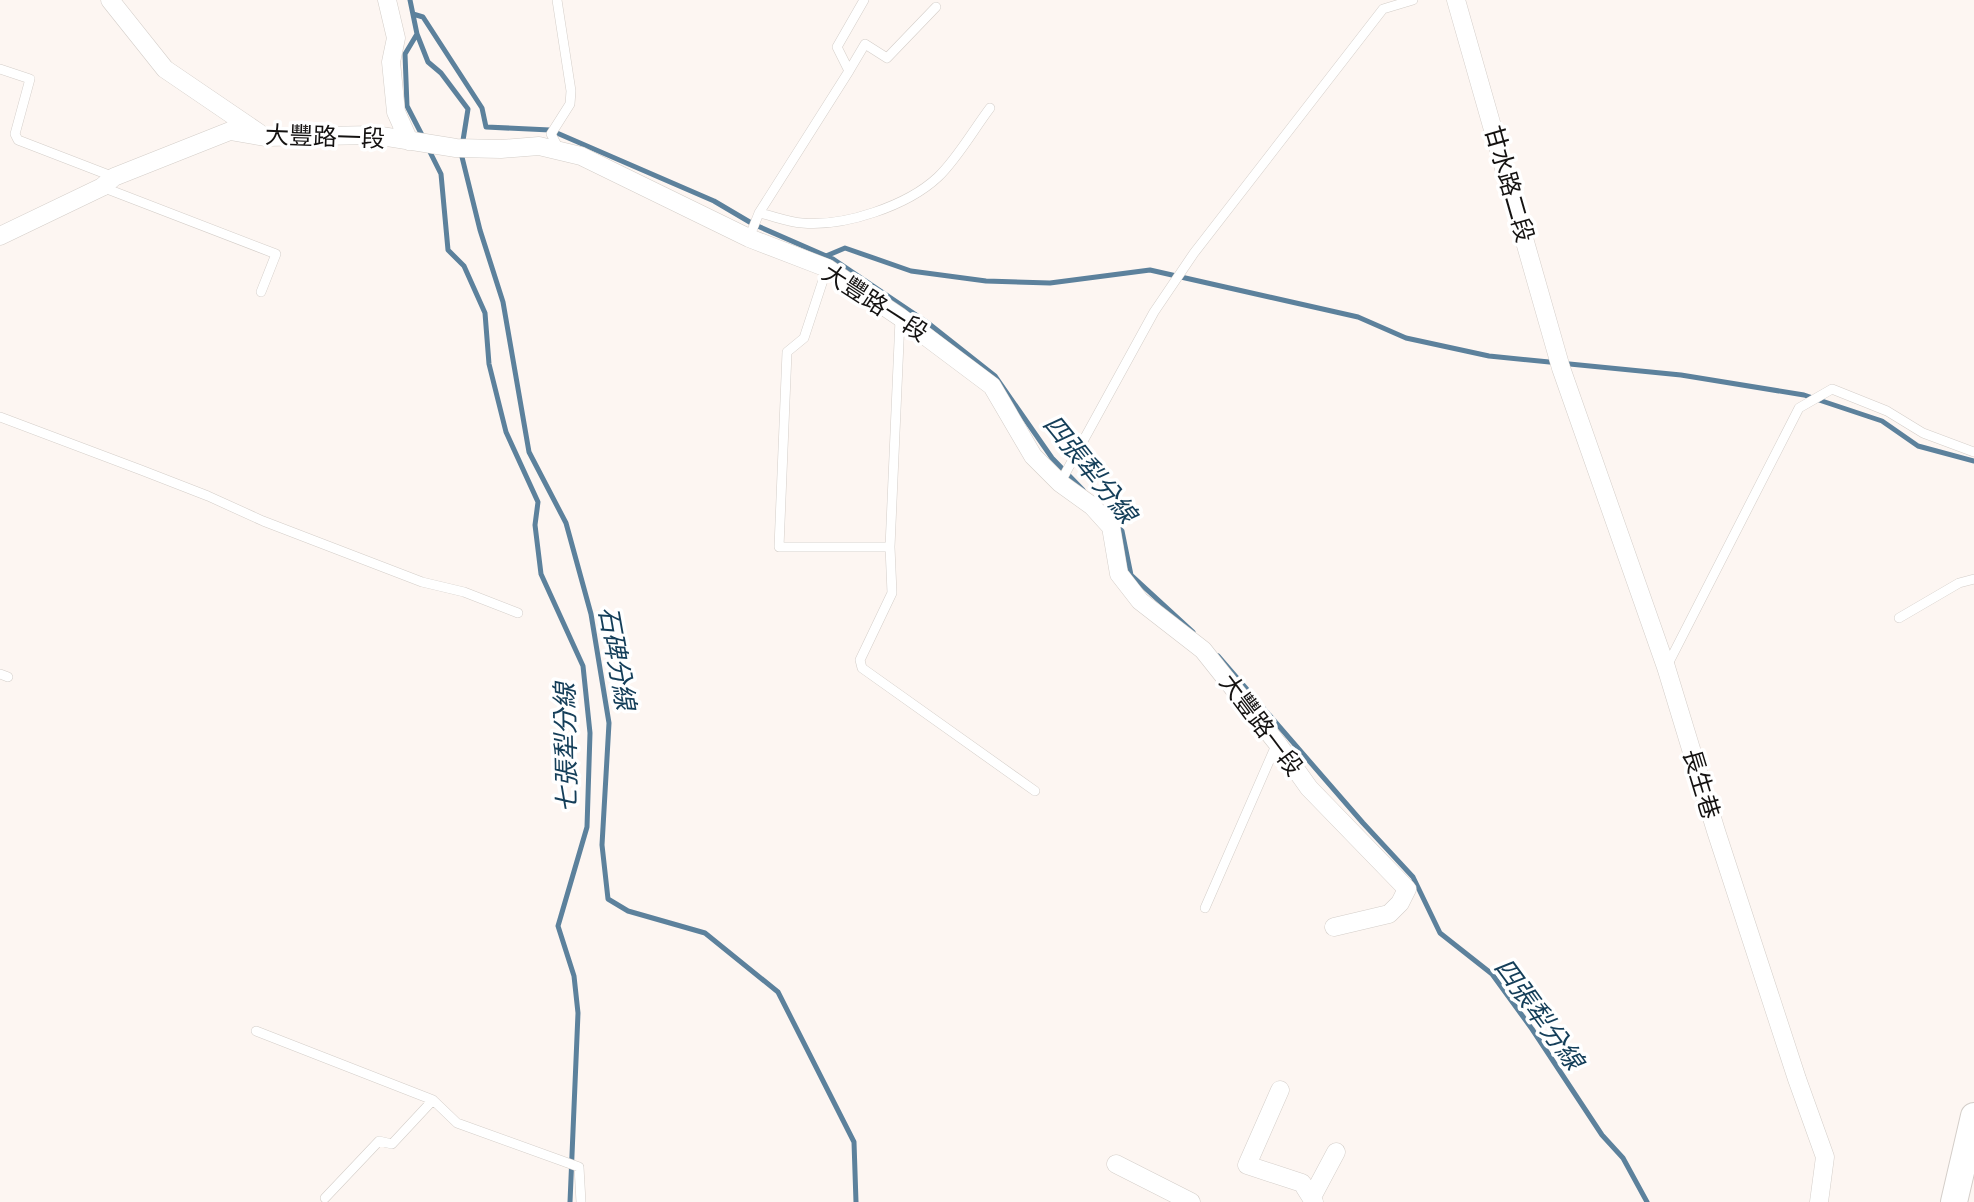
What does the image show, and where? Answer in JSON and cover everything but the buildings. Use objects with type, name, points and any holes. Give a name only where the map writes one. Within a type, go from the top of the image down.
[{"type":"street","points":[[110,0],[165,69],[265,137]]},
{"type":"street","points":[[387,0],[396,38],[391,62],[396,112],[410,141]]},
{"type":"street","name":"甘水路二段","points":[[1456,0],[1561,368]]},
{"type":"street","name":"大豐路一段","points":[[0,236],[108,182],[230,131],[265,137],[376,135],[456,148],[539,146],[559,149],[580,156],[749,237],[827,268],[900,317],[992,386],[1033,456],[1060,483],[1092,506],[1111,527],[1119,574],[1140,601],[1203,650],[1309,788],[1407,889],[1400,903],[1389,914],[1334,927]]},
{"type":"street","name":"長生巷","points":[[1561,368],[1666,667],[1720,844],[1825,1157],[1819,1202]]},
{"type":"street","points":[[1280,1090],[1247,1165],[1302,1183],[1313,1200]]},
{"type":"street","points":[[1954,1202],[1974,1116]]},
{"type":"street","points":[[1313,1200],[1336,1152]]},
{"type":"street","points":[[1116,1164],[1191,1202]]},
{"type":"lane","points":[[556,0],[571,91],[570,104],[551,134],[559,149]]},
{"type":"lane","points":[[849,71],[837,47],[864,0]]},
{"type":"lane","points":[[1060,483],[1154,312],[1194,253],[1383,9],[1413,0]]},
{"type":"lane","points":[[749,237],[759,213],[865,44],[887,58],[936,7]]},
{"type":"lane","points":[[0,69],[30,79],[15,134],[18,140],[276,254],[261,292]]},
{"type":"lane","points":[[759,213],[802,223],[838,221],[879,210],[914,195],[939,176],[990,107]]},
{"type":"lane","points":[[827,268],[804,338],[787,352],[779,547],[890,547]]},
{"type":"lane","points":[[900,317],[890,547],[892,593],[860,660],[862,668],[1035,791]]},
{"type":"lane","points":[[1666,667],[1799,408],[1832,388],[1887,411],[1923,433],[1974,452]]},
{"type":"lane","points":[[0,417],[152,474],[263,521],[422,582],[464,592],[518,613]]},
{"type":"lane","points":[[1899,618],[1959,583],[1974,579]]},
{"type":"lane","points":[[1205,908],[1277,743]]},
{"type":"lane","points":[[257,1031],[433,1100],[457,1123],[579,1167],[581,1202]]},
{"type":"lane","points":[[325,1198],[379,1141],[392,1144],[433,1100]]},
{"type":"waterway","name":"石碑分線","points":[[410,0],[417,34],[428,62],[441,73],[468,109],[461,153],[480,230],[503,302],[529,452],[566,523],[591,614],[609,723],[602,845],[608,899],[628,911],[705,933],[778,992],[854,1142],[856,1202]]},
{"type":"waterway","name":"四張犁分線","points":[[413,14],[423,17],[482,108],[486,127],[550,130],[714,201],[753,224],[833,259],[928,323],[995,376],[1052,458],[1083,490]]},
{"type":"waterway","name":"七張犁分線","points":[[417,34],[405,54],[407,106],[424,139]]},
{"type":"waterway","name":"七張犁分線","points":[[428,148],[441,174],[448,250],[464,266],[485,313],[489,364],[506,432],[538,502],[535,525],[541,574],[583,666],[590,733],[587,827],[558,926],[574,976],[578,1013],[570,1202]]},
{"type":"waterway","points":[[826,256],[845,248],[911,271],[986,281],[1050,283],[1150,270],[1358,317],[1406,338],[1489,356],[1681,375],[1804,395],[1882,421],[1918,446],[1974,461]]},
{"type":"waterway","name":"四張犁分線","points":[[1116,525],[1122,531],[1131,575],[1193,632]]},
{"type":"waterway","name":"四張犁分線","points":[[1218,656],[1413,877],[1440,933],[1492,974],[1602,1135],[1623,1158],[1647,1202]]}]
